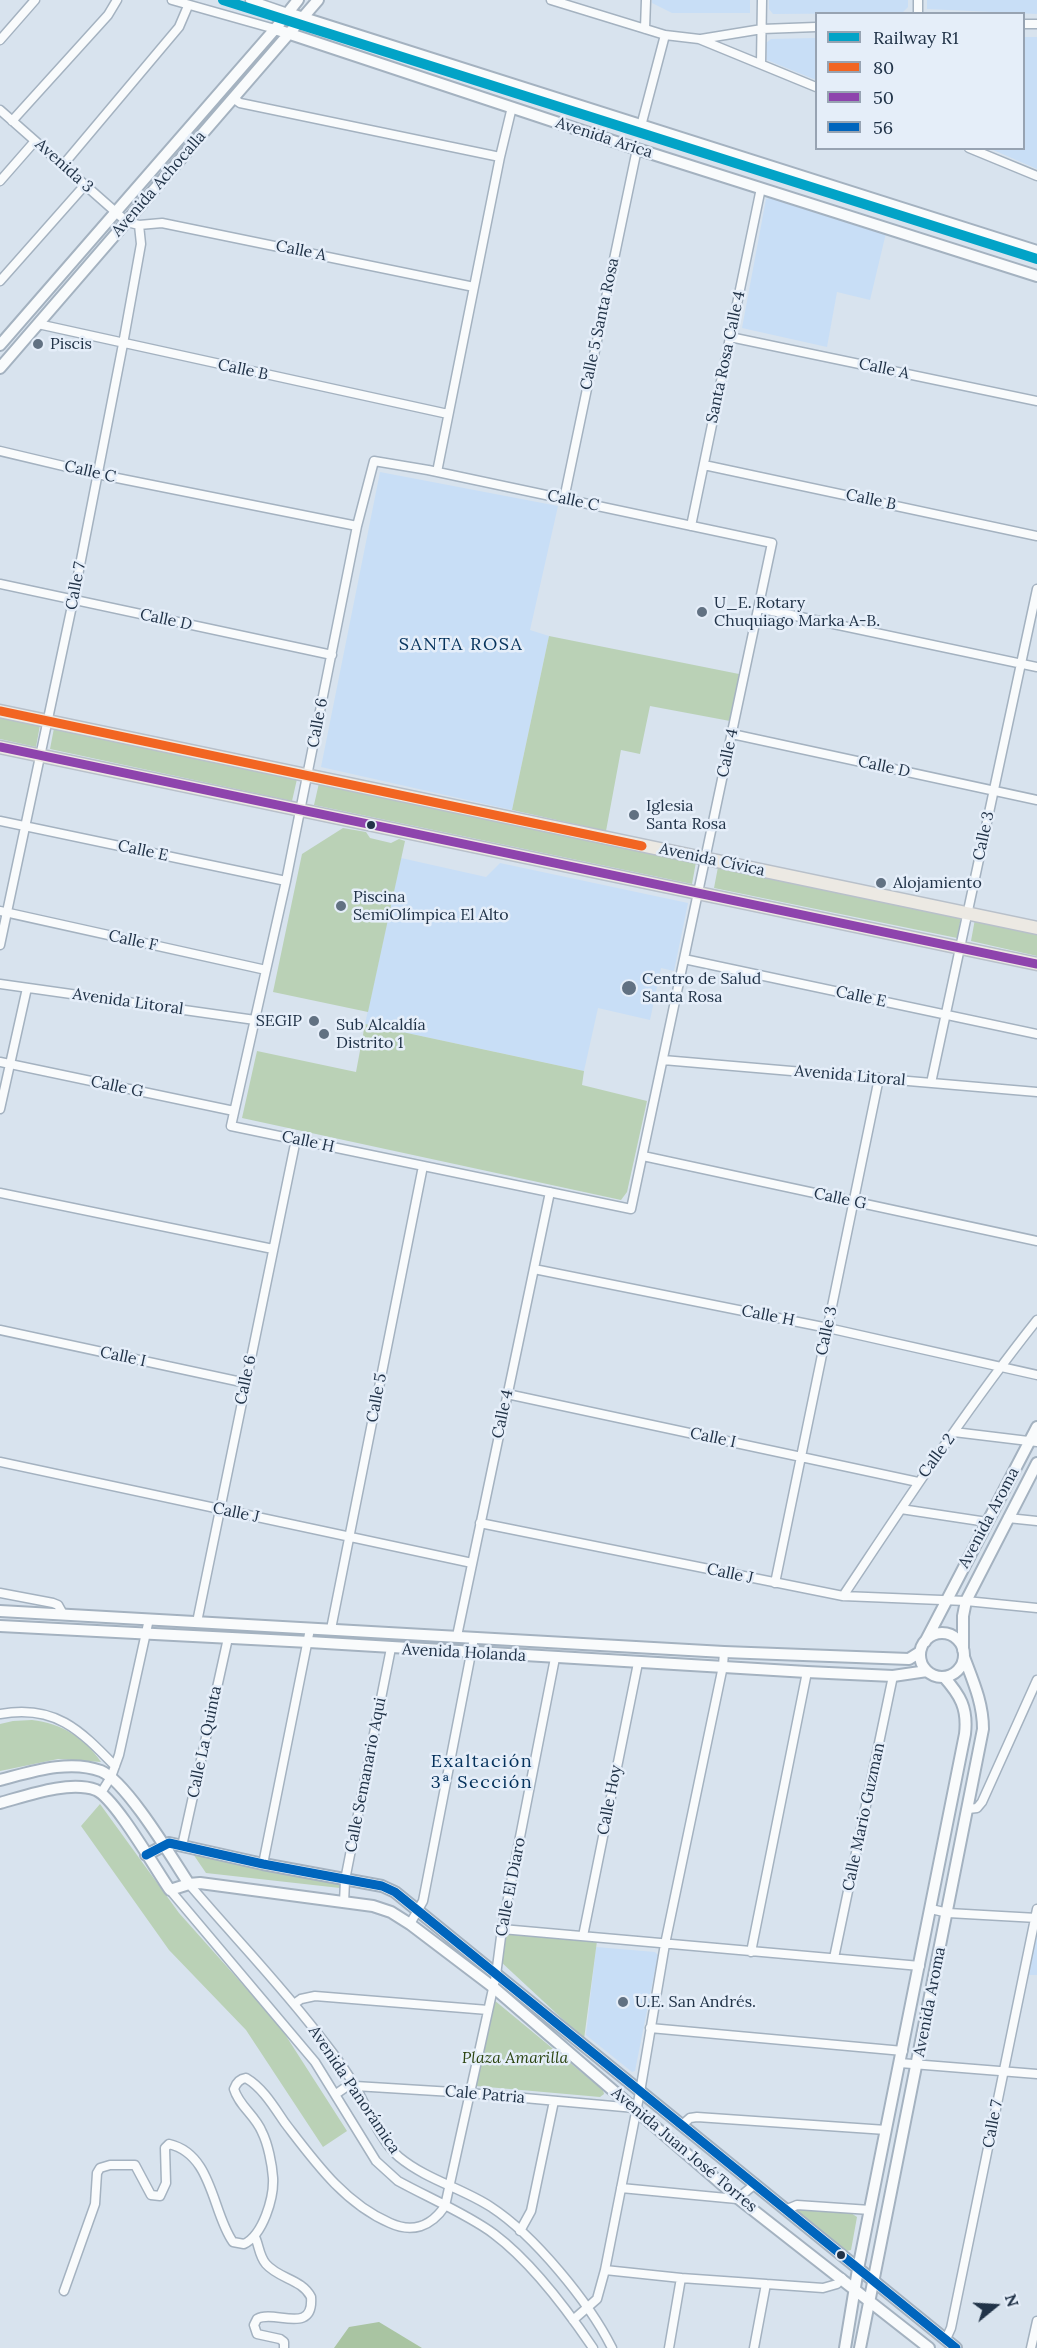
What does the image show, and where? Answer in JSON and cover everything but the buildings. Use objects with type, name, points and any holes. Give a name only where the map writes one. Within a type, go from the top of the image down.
[{"type":"main road","name":"Avenida Cívica","points":[[0,711],[1037,928]]},
{"type":"main road","points":[[0,747],[1037,964]]},
{"type":"street","points":[[0,40],[35,0]]},
{"type":"street","points":[[12,121],[108,15],[117,0]]},
{"type":"street","name":"Avenida Arica","points":[[172,0],[275,29],[637,149],[1037,276]]},
{"type":"street","name":"Avenida Arica","points":[[250,0],[1037,251]]},
{"type":"street","name":"Avenida Achocalla","points":[[0,345],[298,0]]},
{"type":"street","name":"Avenida Achocalla","points":[[0,368],[318,0]]},
{"type":"street","points":[[551,0],[645,30],[699,39],[815,87]]},
{"type":"street","points":[[645,30],[646,0]]},
{"type":"street","points":[[761,64],[762,0]]},
{"type":"street","points":[[63,165],[179,27],[189,6]]},
{"type":"street","points":[[699,39],[762,29],[815,27]]},
{"type":"street","points":[[642,126],[665,35]]},
{"type":"street","points":[[233,98],[240,103],[500,157]]},
{"type":"street","points":[[437,472],[512,107]]},
{"type":"street","name":"Avenida 3","points":[[0,110],[127,222]]},
{"type":"street","points":[[0,181],[35,141]]},
{"type":"street","name":"Calle 5 Santa Rosa","points":[[564,499],[637,149]]},
{"type":"street","points":[[974,150],[1037,176]]},
{"type":"street","points":[[0,281],[85,185]]},
{"type":"street","name":"Santa Rosa Calle 4","points":[[692,526],[761,188]]},
{"type":"street","name":"Calle A","points":[[127,222],[139,225],[162,223],[474,287]]},
{"type":"street","name":"Calle 7","points":[[0,945],[3,912],[25,826],[46,720],[74,601],[141,244],[139,225]]},
{"type":"street","name":"Calle B","points":[[38,324],[448,414]]},
{"type":"street","name":"Calle A","points":[[730,337],[1037,401]]},
{"type":"street","name":"Calle C","points":[[0,451],[97,474],[357,526]]},
{"type":"street","name":"Calle C","points":[[374,461],[437,472],[772,543]]},
{"type":"street","name":"Calle 6","points":[[231,1126],[286,881],[357,526],[374,461]]},
{"type":"street","name":"Calle B","points":[[704,465],[1037,536]]},
{"type":"street","name":"Calle 4","points":[[631,1209],[772,543]]},
{"type":"street","name":"Calle D","points":[[0,584],[332,655]]},
{"type":"street","name":"Calle 3","points":[[931,1083],[1037,589]]},
{"type":"street","points":[[758,608],[1037,667]]},
{"type":"street","name":"Calle D","points":[[732,734],[1037,800]]},
{"type":"street","name":"Calle E","points":[[0,821],[286,881]]},
{"type":"street","name":"Calle F","points":[[3,912],[266,970]]},
{"type":"street","name":"Calle E","points":[[684,959],[1037,1034]]},
{"type":"street","name":"Avenida Litoral","points":[[0,984],[255,1020]]},
{"type":"street","points":[[0,1109],[27,988]]},
{"type":"street","name":"Avenida Litoral","points":[[663,1060],[1037,1092]]},
{"type":"street","name":"Calle G","points":[[0,1062],[234,1111]]},
{"type":"street","name":"Calle 3","points":[[775,1583],[879,1078]]},
{"type":"street","name":"Calle H","points":[[231,1126],[631,1209]]},
{"type":"street","name":"Calle 6","points":[[197,1622],[296,1139]]},
{"type":"street","name":"Calle G","points":[[643,1156],[1037,1241]]},
{"type":"street","name":"Calle 5","points":[[331,1629],[423,1166]]},
{"type":"street","name":"Calle 4","points":[[457,1636],[550,1192]]},
{"type":"street","points":[[0,1193],[273,1249]]},
{"type":"street","name":"Calle H","points":[[534,1269],[828,1328],[1037,1375]]},
{"type":"street","name":"Calle 2","points":[[843,1596],[918,1482],[1000,1366],[1037,1320]]},
{"type":"street","name":"Calle I","points":[[0,1330],[246,1383]]},
{"type":"street","name":"Calle I","points":[[507,1394],[918,1482]]},
{"type":"street","name":"Avenida Aroma","points":[[923,1647],[987,1522],[1033,1442],[1037,1427]]},
{"type":"street","points":[[954,1432],[1033,1442]]},
{"type":"street","name":"Calle J","points":[[0,1462],[472,1563]]},
{"type":"street","name":"Avenida Aroma","points":[[860,2348],[983,1729],[983,1713],[964,1653],[963,1616],[966,1601],[1037,1463]]},
{"type":"street","points":[[901,1509],[987,1522]]},
{"type":"street","points":[[1008,1518],[1037,1521]]},
{"type":"street","name":"Calle J","points":[[480,1523],[843,1596],[946,1602],[966,1601],[1037,1608]]},
{"type":"street","points":[[0,1593],[53,1603],[63,1614]]},
{"type":"street","name":"Avenida Holanda","points":[[0,1611],[724,1652],[902,1659],[914,1658],[923,1647]]},
{"type":"street","points":[[101,1793],[111,1778],[115,1766],[149,1619]]},
{"type":"street","name":"Avenida Holanda","points":[[0,1626],[807,1672],[897,1675],[927,1671]]},
{"type":"street","points":[[263,1864],[310,1629]]},
{"type":"street","points":[[936,1634],[950,1634],[961,1643],[964,1653],[960,1668],[944,1677],[938,1677],[927,1671],[923,1665],[923,1647],[936,1634]]},
{"type":"street","name":"Calle La Quinta","points":[[182,1846],[228,1638]]},
{"type":"street","points":[[410,1924],[420,1909],[474,1638]]},
{"type":"street","name":"Calle Semanario Aqui","points":[[344,1903],[345,1880],[391,1648]]},
{"type":"street","points":[[573,2319],[597,2300],[605,2270],[640,2092],[665,1944],[724,1652]]},
{"type":"street","name":"Calle El Diaro","points":[[445,2206],[496,1975],[502,1929],[555,1658]]},
{"type":"street","points":[[897,1675],[902,1659]]},
{"type":"street","name":"Calle Hoy","points":[[583,1936],[638,1663]]},
{"type":"street","points":[[751,1952],[807,1672]]},
{"type":"street","name":"Calle Mario Guzman","points":[[834,1958],[897,1675]]},
{"type":"street","name":"Avenida Aroma","points":[[844,2348],[967,1724],[962,1698],[944,1677]]},
{"type":"street","points":[[968,1809],[975,1809],[982,1802],[1037,1680]]},
{"type":"street","points":[[0,1714],[29,1711],[42,1713],[70,1724],[90,1740],[115,1766]]},
{"type":"street","points":[[0,1780],[50,1768],[70,1767],[100,1771],[119,1783],[189,1884]]},
{"type":"street","points":[[0,1803],[58,1789],[89,1788],[101,1793],[112,1803],[170,1890]]},
{"type":"street","name":"Avenida Juan José Torres","points":[[163,1844],[169,1843],[263,1864],[382,1886],[395,1892],[420,1909],[496,1975],[956,2348]]},
{"type":"street","points":[[146,1855],[163,1844]]},
{"type":"street","name":"Avenida Juan José Torres","points":[[170,1890],[200,1883],[382,1908],[410,1924],[493,1987],[739,2199],[929,2348]]},
{"type":"street","name":"Avenida Panorámica","points":[[189,1884],[325,2043],[355,2086],[381,2133],[398,2156],[425,2175],[491,2207],[520,2231],[549,2261],[587,2309],[612,2348]]},
{"type":"street","name":"Avenida Panorámica","points":[[170,1890],[308,2053],[336,2094],[376,2161],[386,2172],[398,2181],[496,2235],[573,2319],[593,2348]]},
{"type":"street","points":[[931,1910],[1036,1915]]},
{"type":"street","name":"Calle 7","points":[[946,2339],[951,2328],[1036,1915]]},
{"type":"street","points":[[502,1929],[920,1965]]},
{"type":"street","points":[[294,2004],[301,1999],[315,1996],[488,2010]]},
{"type":"street","points":[[650,2028],[903,2051]]},
{"type":"street","points":[[900,2063],[1037,2074]]},
{"type":"street","points":[[64,2291],[95,2204],[97,2173],[100,2168],[110,2165],[135,2165],[151,2195],[160,2196],[166,2183],[165,2148],[169,2144],[186,2153],[201,2168],[215,2198],[227,2235],[233,2242],[244,2244],[255,2237],[261,2227],[273,2178],[263,2133],[237,2099],[234,2089],[236,2083],[246,2078],[260,2089],[340,2191],[370,2214],[400,2228],[411,2229],[419,2228],[433,2220],[445,2206]]},
{"type":"street","name":"Cale Patria","points":[[336,2094],[346,2087],[355,2086],[469,2093],[636,2108]]},
{"type":"street","points":[[520,2231],[531,2211],[554,2101]]},
{"type":"street","points":[[682,2125],[690,2118],[697,2117],[886,2130]]},
{"type":"street","points":[[621,2188],[739,2199],[754,2185]]},
{"type":"street","points":[[785,2210],[796,2205],[870,2210]]},
{"type":"street","points":[[255,2237],[260,2255],[266,2265],[278,2274],[303,2286],[312,2297],[309,2311],[303,2318],[294,2320],[266,2316],[256,2319],[254,2325],[257,2334],[280,2338],[284,2342],[284,2348]]},
{"type":"street","points":[[605,2270],[823,2288],[837,2284],[842,2278]]},
{"type":"street","points":[[669,2348],[681,2278]]},
{"type":"street","points":[[754,2348],[766,2284]]},
{"type":"street","points":[[1031,2348],[1037,2320]]},
{"type":"shaded area","points":[[652,0],[750,0],[750,13],[672,13],[652,3]]},
{"type":"shaded area","points":[[769,0],[908,0],[908,7],[903,12],[773,14],[769,9]]},
{"type":"shaded area","points":[[927,0],[1037,0],[1037,14],[927,9]]},
{"type":"shaded area","points":[[1025,37],[1037,37],[1037,169],[993,150],[1025,150]]},
{"type":"shaded area","points":[[815,38],[815,80],[767,60],[766,43],[771,39]]},
{"type":"shaded area","points":[[773,197],[886,233],[870,300],[837,292],[827,347],[742,328],[766,199]]},
{"type":"shaded area","points":[[380,472],[558,506],[530,630],[549,636],[512,810],[321,767]]},
{"type":"shaded area","points":[[401,858],[486,877],[500,863],[688,903],[674,971],[661,968],[650,1020],[598,1008],[584,1071],[365,1024]]},
{"type":"shaded area","points":[[1035,1936],[1037,1936],[1037,1975],[1028,1975]]},
{"type":"shaded area","points":[[596,1947],[655,1952],[658,1955],[635,2071],[632,2072],[586,2035]]},
{"type":"green space","points":[[549,636],[739,674],[730,721],[650,706],[640,754],[621,750],[606,831],[512,810]]},
{"type":"green space","points":[[0,717],[40,725],[36,747],[0,739]]},
{"type":"green space","points":[[54,728],[297,779],[292,801],[50,749]]},
{"type":"green space","points":[[319,783],[696,862],[692,884],[314,805]]},
{"type":"green space","name":"Piscina SemiOlímpica El Alto","points":[[343,828],[366,832],[370,838],[391,843],[399,839],[405,841],[368,1012],[273,992],[302,854]]},
{"type":"green space","points":[[718,867],[961,917],[957,938],[714,888]]},
{"type":"green space","points":[[975,919],[1037,933],[1037,956],[971,941]]},
{"type":"green space","points":[[365,1024],[584,1071],[582,1085],[647,1101],[627,1192],[621,1200],[242,1118],[257,1051],[356,1072]]},
{"type":"green space","points":[[32,1720],[53,1724],[71,1733],[88,1746],[101,1762],[58,1759],[0,1771],[0,1724]]},
{"type":"green space","points":[[100,1804],[179,1913],[279,2025],[347,2131],[323,2147],[246,2030],[169,1950],[81,1826]]},
{"type":"green space","points":[[189,1848],[340,1881],[340,1888],[206,1873]]},
{"type":"green space","name":"Plaza Amarilla","points":[[509,1934],[597,1941],[584,2039],[500,1961],[505,1937]]},
{"type":"green space","name":"Plaza Amarilla","points":[[494,2000],[603,2090],[604,2094],[600,2097],[476,2086]]},
{"type":"green space","points":[[802,2209],[851,2213],[857,2217],[851,2250],[843,2252],[795,2211]]},
{"type":"green space","points":[[379,2322],[422,2348],[334,2348],[349,2327]]},
{"type":"rail line","name":"R1","points":[[223,0],[1037,259]]},
{"type":"transit line","name":"80","points":[[0,711],[642,846]]},
{"type":"transit line","name":"50","points":[[0,747],[1037,964]]},
{"type":"transit line","name":"56","points":[[146,1855],[169,1843],[263,1864],[382,1886],[395,1892],[956,2348]]},
{"type":"place","name":"Piscis","points":[[38,344]]},
{"type":"place","name":"U_E. Rotary Chuquiago Marka A-B.","points":[[702,612]]},
{"type":"place","name":"Iglesia Santa Rosa","points":[[634,815]]},
{"type":"place","name":"Alojamiento","points":[[881,883]]},
{"type":"place","name":"Piscina SemiOlímpica El Alto","points":[[341,906]]},
{"type":"place","name":"Centro de Salud Santa Rosa","points":[[629,988]]},
{"type":"place","name":"SEGIP","points":[[314,1021]]},
{"type":"place","name":"Sub Alcaldía Distrito 1","points":[[324,1034]]},
{"type":"place","name":"U.E. San Andrés.","points":[[623,2002]]},
{"type":"district","name":"SANTA ROSA","points":[[461,645]]},
{"type":"district","name":"Exaltación 3ª Sección","points":[[482,1772]]}]
